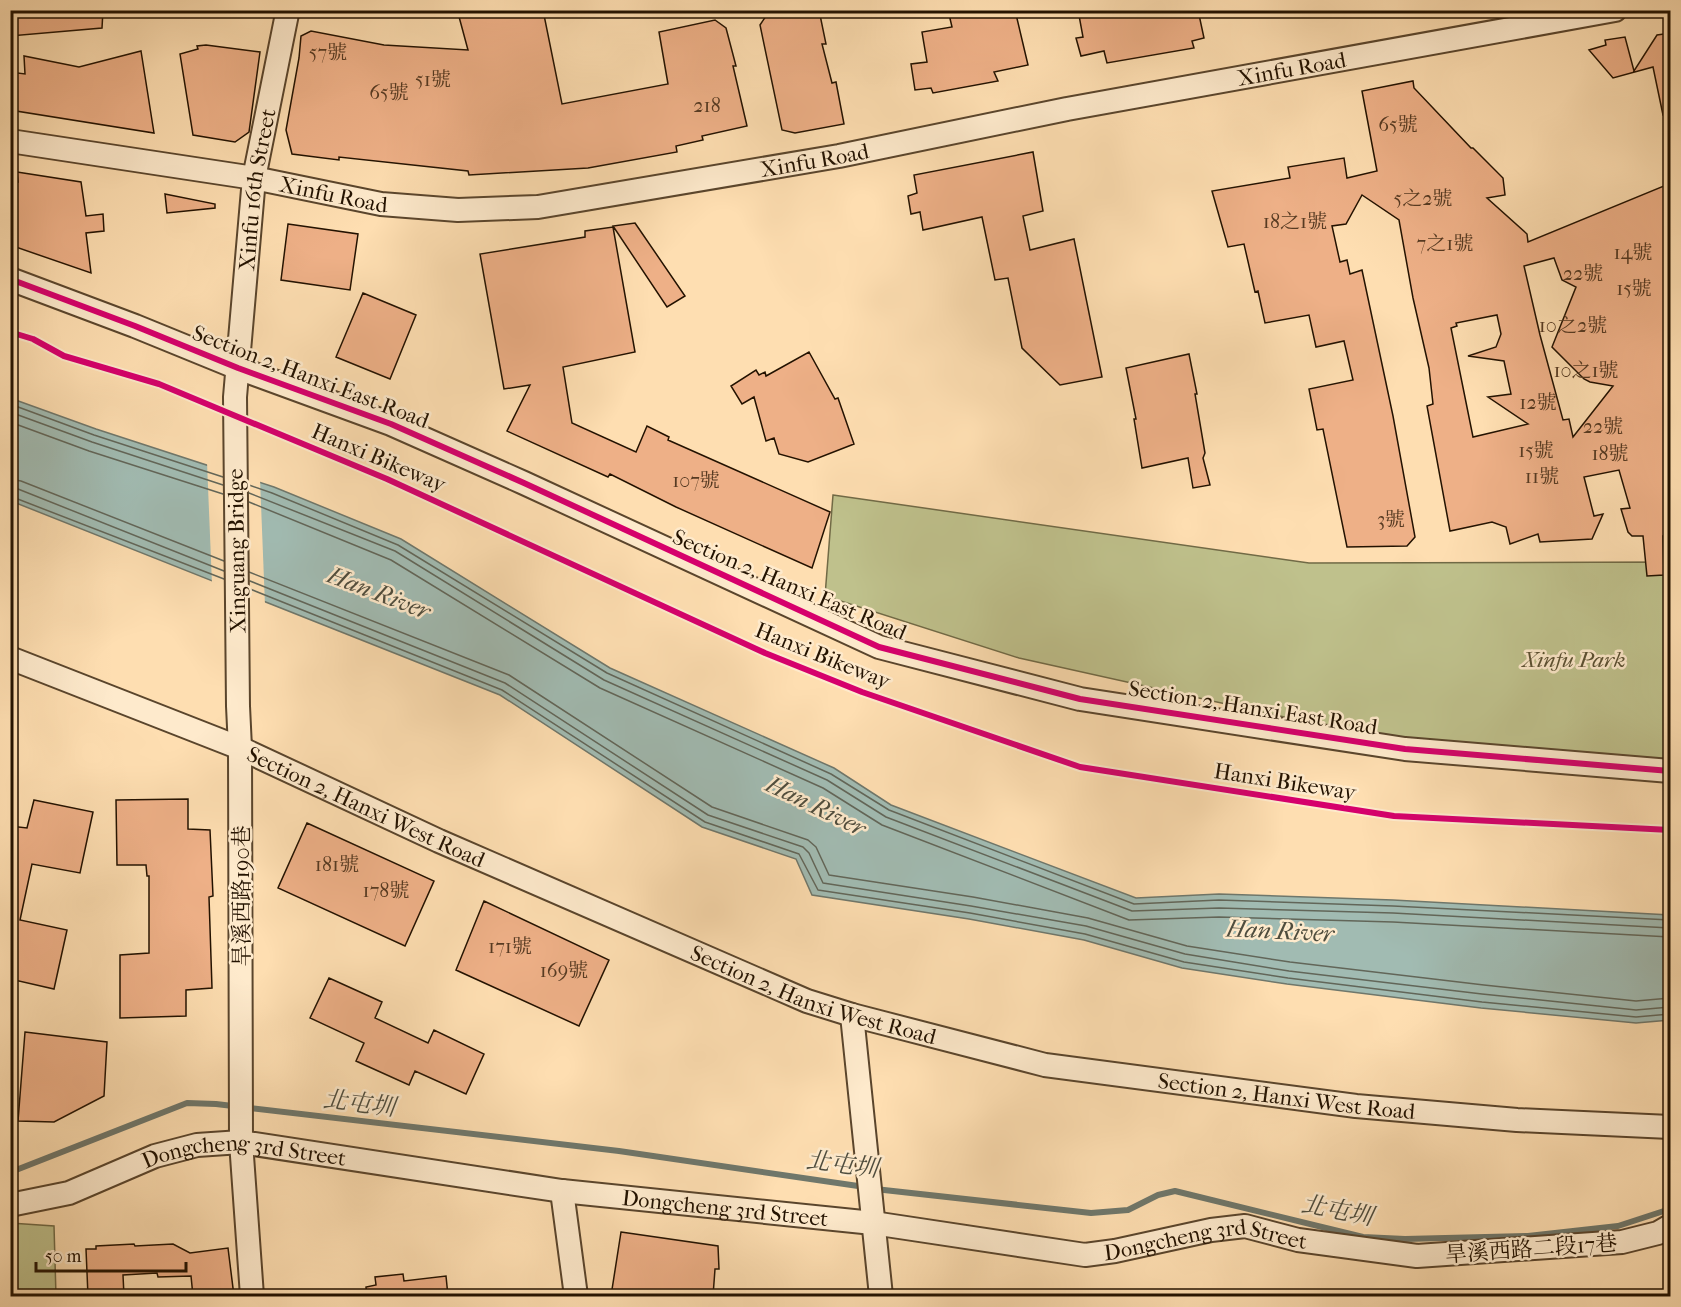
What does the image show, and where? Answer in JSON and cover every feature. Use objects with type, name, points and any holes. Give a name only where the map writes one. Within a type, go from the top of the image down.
[{"type":"street","name":"Xinfu 16th Street","points":[[235,397],[254,178],[286,10]]},
{"type":"street","name":"Xinfu Road","points":[[10,141],[254,178],[381,204],[458,210],[538,207],[839,156],[1067,109],[1615,10]]},
{"type":"street","name":"Section 2, Hanxi East Road","points":[[10,279],[238,368],[391,424],[879,647],[1080,699],[1405,749],[1671,771]]},
{"type":"street","name":"Xinguang Bridge","points":[[235,397],[238,706]]},
{"type":"street","name":"Section 2, Hanxi West Road","points":[[10,658],[240,748],[449,845],[807,1001],[852,1015],[1045,1065],[1356,1106],[1517,1120],[1671,1127]]},
{"type":"street","name":"旱溪西路190巷","points":[[238,706],[241,1138],[252,1296]]},
{"type":"street","points":[[852,1015],[881,1296]]},
{"type":"street","name":"Dongcheng 3rd Street","points":[[10,1205],[69,1193],[155,1156],[197,1145],[241,1138],[562,1191],[873,1223],[1085,1255],[1211,1230],[1245,1226],[1298,1240],[1389,1252]]},
{"type":"street","points":[[562,1191],[576,1296]]},
{"type":"street","name":"旱溪西路二段17巷","points":[[1389,1252],[1417,1256],[1622,1242],[1658,1233],[1671,1227]]},
{"type":"green space","name":"Xinfu Park","points":[[833,495],[1309,563],[1670,562],[1670,762],[1410,745],[1019,658],[825,596]]},
{"type":"green space","points":[[10,1223],[54,1226],[56,1296],[11,1296]]},
{"type":"water","name":"Han River","points":[[10,398],[96,429],[274,487],[401,539],[610,668],[834,768],[891,805],[1136,898],[1219,894],[1393,900],[1670,915],[1670,1020],[1636,1023],[1481,1008],[1287,984],[1182,968],[1084,940],[969,919],[812,895],[796,859],[702,827],[500,695],[11,501]]},
{"type":"pier","points":[[207,462],[260,479],[265,605],[212,584]]},
{"type":"building","points":[[10,10],[103,10],[102,28],[10,36]]},
{"type":"building","points":[[469,10],[543,10],[562,104],[668,84],[659,32],[715,20],[726,28],[736,66],[733,66],[747,126],[702,136],[703,140],[676,146],[677,152],[588,168],[469,175],[468,171],[292,154],[286,130],[301,36],[311,31],[384,45],[468,50],[458,13]]},
{"type":"building","points":[[779,10],[819,10],[826,44],[822,44],[832,83],[836,82],[844,124],[795,133],[782,130],[760,25],[768,13]]},
{"type":"building","points":[[948,10],[1015,10],[1028,65],[994,72],[998,81],[933,93],[931,88],[915,90],[911,64],[927,62],[922,32],[952,27]]},
{"type":"building","points":[[1078,10],[1198,10],[1204,38],[1192,41],[1194,48],[1107,63],[1104,51],[1081,56],[1076,38],[1083,37]]},
{"type":"building","points":[[1671,33],[1671,115],[1663,115],[1653,67],[1613,78],[1589,50],[1606,45],[1605,40],[1625,37],[1634,71],[1657,35]]},
{"type":"building","points":[[206,45],[260,52],[249,132],[235,142],[193,135],[180,54],[198,49],[197,46]]},
{"type":"building","points":[[141,51],[154,133],[10,110],[10,72],[25,74],[24,56],[79,67]]},
{"type":"building","points":[[1413,81],[1414,88],[1503,178],[1505,195],[1487,198],[1527,234],[1528,242],[1671,183],[1671,536],[1663,536],[1664,575],[1647,576],[1643,536],[1632,536],[1628,532],[1621,509],[1630,508],[1619,470],[1584,477],[1594,516],[1603,514],[1592,539],[1540,542],[1538,534],[1510,544],[1506,527],[1492,522],[1450,531],[1427,406],[1433,404],[1429,368],[1399,220],[1362,195],[1346,224],[1332,226],[1340,262],[1347,260],[1350,274],[1362,270],[1393,416],[1415,537],[1407,546],[1347,547],[1323,429],[1317,430],[1309,389],[1353,380],[1344,341],[1316,347],[1309,315],[1265,323],[1244,244],[1228,247],[1212,191],[1290,178],[1288,167],[1344,158],[1347,178],[1377,171],[1362,91]],"holes":[[[1554,258],[1562,280],[1576,287],[1552,347],[1584,379],[1613,386],[1573,437],[1569,419],[1563,420],[1524,266]],[[1497,315],[1501,334],[1496,347],[1468,356],[1504,361],[1511,394],[1488,397],[1528,424],[1473,437],[1451,328],[1457,326],[1456,323]]]},
{"type":"building","points":[[1033,152],[1043,211],[1023,216],[1030,250],[1074,239],[1102,377],[1060,385],[1022,348],[1008,278],[995,280],[982,217],[923,230],[920,212],[911,214],[908,196],[917,193],[914,175]]},
{"type":"building","points":[[17,172],[81,182],[86,216],[103,214],[104,231],[86,233],[91,273],[10,245],[10,183],[18,182]]},
{"type":"building","points":[[165,194],[215,204],[215,208],[167,213]]},
{"type":"building","points":[[635,223],[685,296],[667,307],[613,226]]},
{"type":"building","points":[[288,224],[358,234],[350,290],[281,280]]},
{"type":"building","points":[[613,227],[635,352],[563,367],[572,423],[636,452],[647,426],[669,437],[668,440],[830,512],[812,568],[676,507],[610,474],[608,477],[507,431],[530,385],[504,389],[480,254],[585,237],[585,231]]},
{"type":"building","points":[[363,293],[416,315],[390,379],[336,357]]},
{"type":"building","points":[[809,352],[835,399],[838,398],[854,444],[808,462],[779,454],[774,438],[766,441],[754,397],[742,404],[731,386],[756,370],[759,375],[765,372],[766,376]]},
{"type":"building","points":[[1189,354],[1205,453],[1203,458],[1210,485],[1193,488],[1188,458],[1142,468],[1134,419],[1136,419],[1126,368]]},
{"type":"building","points":[[188,799],[188,829],[210,830],[213,896],[209,897],[212,988],[186,990],[186,1016],[120,1018],[120,955],[149,953],[149,876],[147,876],[146,865],[117,865],[116,800]]},
{"type":"building","points":[[34,800],[93,812],[80,873],[32,864],[20,920],[67,930],[54,989],[10,979],[10,826],[27,828]]},
{"type":"building","points":[[307,823],[434,881],[405,946],[278,888]]},
{"type":"building","points":[[484,901],[609,960],[579,1026],[456,970]]},
{"type":"building","points":[[329,978],[382,1002],[375,1018],[428,1043],[434,1030],[484,1054],[466,1094],[415,1071],[409,1085],[356,1061],[364,1043],[310,1018]]},
{"type":"building","points":[[25,1032],[107,1042],[104,1096],[54,1122],[18,1121]]},
{"type":"building","points":[[621,1232],[718,1246],[719,1269],[715,1269],[713,1296],[611,1296]]},
{"type":"building","points":[[134,1244],[135,1246],[173,1244],[190,1253],[228,1248],[234,1296],[193,1296],[191,1276],[158,1277],[157,1273],[123,1275],[124,1296],[88,1296],[86,1249],[96,1249],[96,1246]]},
{"type":"building","points":[[403,1274],[404,1281],[446,1276],[448,1296],[367,1296],[366,1287],[376,1285],[375,1277]]},
{"type":"waterway","name":"北屯圳","points":[[10,1171],[187,1103],[216,1104],[619,1151],[865,1187]]},
{"type":"waterway","name":"北屯圳","points":[[875,1189],[1091,1213],[1128,1210],[1158,1195],[1175,1191],[1363,1237],[1405,1239],[1528,1236],[1618,1226],[1670,1209]]},
{"type":"cycle path","points":[[10,279],[238,368],[391,424],[879,647],[1080,699],[1405,749],[1670,771]]},
{"type":"cycle path","name":"Hanxi Bikeway","points":[[10,332],[33,339],[64,356],[159,384],[387,479],[765,653],[862,692],[1080,767],[1394,816],[1670,830]]}]
